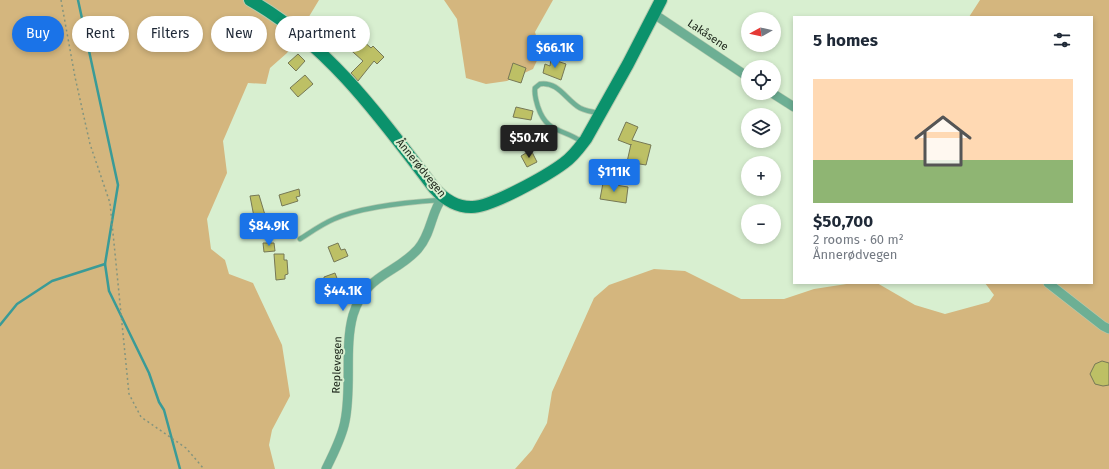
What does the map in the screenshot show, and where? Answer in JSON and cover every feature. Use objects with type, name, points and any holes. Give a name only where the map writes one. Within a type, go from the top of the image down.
[{"type":"main road","name":"Ånnerødvegen","points":[[250,0],[284,22],[330,62],[376,111],[441,199],[462,207],[471,208],[488,205],[564,163],[583,143],[628,64],[660,0]]},
{"type":"street","name":"Lakåsene","points":[[654,14],[741,72]]},
{"type":"street","points":[[781,99],[793,107]]},
{"type":"street","name":"Replevegen","points":[[326,469],[345,422],[348,395],[350,333],[353,315],[358,303],[371,283],[408,258],[419,248],[427,234],[441,199]]},
{"type":"street","points":[[1049,284],[1103,326],[1109,329]]},
{"type":"lane","points":[[583,143],[574,137],[553,129],[546,124],[539,112],[535,88],[540,84],[548,84],[562,91],[580,108],[600,113]]},
{"type":"lane","points":[[300,239],[336,218],[395,205],[441,199]]},
{"type":"path","points":[[61,0],[75,77],[90,144],[110,202],[129,394],[141,417],[186,448],[204,469]]},
{"type":"shaded area","points":[[0,0],[319,0],[309,16],[275,16],[275,52],[288,52],[270,68],[266,84],[248,83],[223,141],[227,173],[207,219],[211,249],[225,260],[229,274],[253,283],[282,345],[290,396],[272,430],[269,445],[275,469],[0,469]]},
{"type":"shaded area","points":[[444,0],[553,0],[535,32],[541,52],[533,69],[507,81],[486,84],[466,78],[457,19]]},
{"type":"shaded area","points":[[980,0],[1109,0],[1109,469],[515,469],[532,450],[547,423],[552,392],[594,298],[609,285],[654,269],[685,271],[741,299],[784,299],[814,289],[846,284],[879,284],[915,305],[945,314],[989,302],[994,295],[986,284],[1093,284],[1093,16],[970,16]]},
{"type":"building","points":[[373,46],[384,57],[377,64],[374,61],[358,81],[351,73],[363,61],[353,52],[370,52],[370,47]]},
{"type":"building","points":[[298,54],[305,61],[296,71],[288,63]]},
{"type":"building","points":[[551,59],[566,64],[561,80],[543,73],[545,64],[550,66]]},
{"type":"building","points":[[513,63],[526,68],[521,83],[508,79]]},
{"type":"building","points":[[305,75],[313,84],[298,97],[290,88]]},
{"type":"building","points":[[516,107],[533,111],[531,120],[513,117]]},
{"type":"building","points":[[626,122],[638,127],[632,140],[651,145],[646,165],[627,162],[631,145],[618,140]]},
{"type":"building","points":[[531,150],[537,162],[527,167],[521,156]]},
{"type":"building","points":[[603,183],[628,187],[626,203],[600,199]]},
{"type":"building","points":[[299,189],[300,196],[296,197],[298,201],[282,206],[279,195]]},
{"type":"building","points":[[259,195],[265,215],[254,217],[250,196]]},
{"type":"building","points":[[263,243],[274,243],[275,251],[264,252]]},
{"type":"building","points":[[338,243],[341,250],[345,249],[348,256],[334,262],[328,247]]},
{"type":"building","points":[[274,254],[284,254],[284,260],[287,260],[288,274],[285,275],[285,279],[276,280]]},
{"type":"building","points":[[335,273],[341,289],[330,293],[324,277]]},
{"type":"building","points":[[1102,361],[1109,363],[1109,385],[1103,386],[1095,384],[1090,374],[1095,364]]},
{"type":"waterway","points":[[0,325],[17,304],[52,281],[105,264],[118,185],[78,0]]},
{"type":"waterway","points":[[105,264],[109,291],[149,373],[159,402],[164,410],[180,469]]}]
